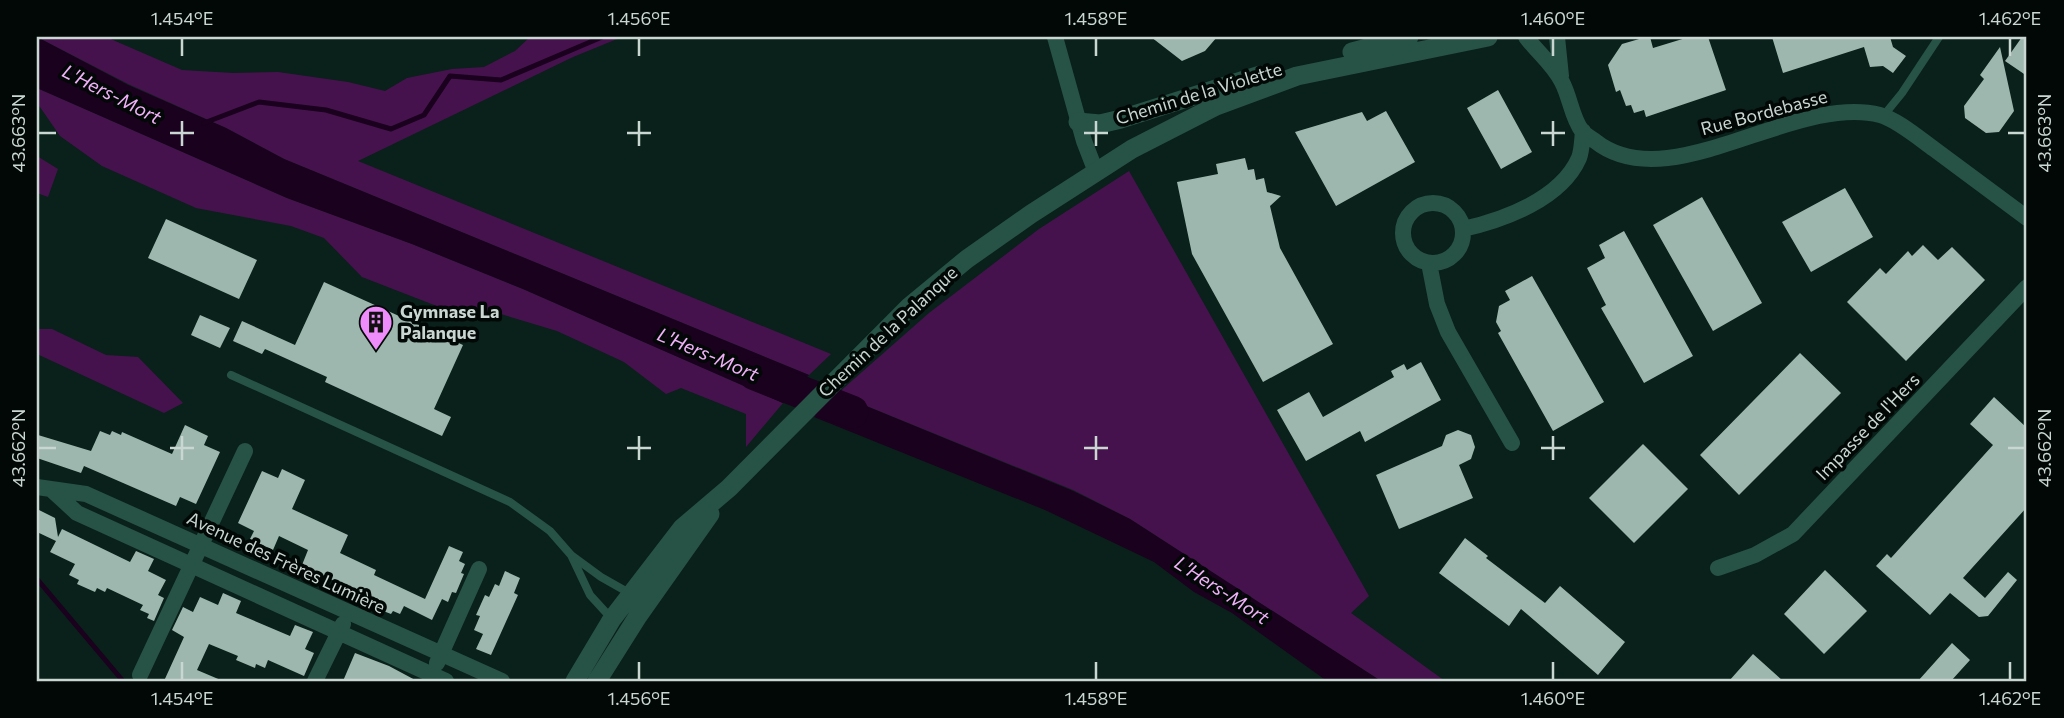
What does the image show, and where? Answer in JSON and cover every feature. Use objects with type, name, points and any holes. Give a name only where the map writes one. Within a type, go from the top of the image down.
[{"type":"street","points":[[1055,37],[1096,172]]},
{"type":"street","name":"Chemin de la Violette","points":[[1079,122],[1100,124],[1121,119],[1289,66],[1319,62],[1409,37]]},
{"type":"street","name":"Chemin de la Violette","points":[[1132,149],[1216,106],[1297,76],[1488,37]]},
{"type":"street","points":[[1463,229],[1499,221],[1559,187],[1572,171],[1580,154],[1583,131],[1562,82],[1549,62],[1526,37]]},
{"type":"street","points":[[1557,37],[1562,82]]},
{"type":"street","name":"Chemin de la Violette","points":[[1297,76],[1319,62]]},
{"type":"street","name":"Rue Bordebasse","points":[[1583,131],[1601,146],[1624,158],[1645,160],[1676,157],[1827,114],[1858,111],[1884,115],[2027,218]]},
{"type":"street","name":"Chemin de la Palanque","points":[[575,681],[612,619],[682,528],[729,488],[910,306],[967,260],[1132,149]]},
{"type":"street","points":[[1437,202],[1449,207],[1459,217],[1463,229],[1458,250],[1450,258],[1440,262],[1429,263],[1417,258],[1407,248],[1403,236],[1405,223],[1412,211],[1423,204],[1437,202]]},
{"type":"street","points":[[1429,263],[1437,304],[1448,332],[1512,443]]},
{"type":"street","name":"Impasse de l'Hers","points":[[1718,568],[1755,555],[1793,534],[2027,288]]},
{"type":"street","points":[[140,675],[245,451]]},
{"type":"street","name":"Chemin de la Palanque","points":[[597,681],[638,616],[729,488]]},
{"type":"street","name":"Avenue des Frères Lumière","points":[[44,489],[86,494],[502,681]]},
{"type":"street","name":"Avenue des Frères Lumière","points":[[44,489],[76,513],[435,679]]},
{"type":"street","points":[[435,679],[441,654],[479,569]]},
{"type":"street","points":[[315,681],[348,612]]},
{"type":"lane","points":[[1884,115],[1939,37]]},
{"type":"lane","points":[[231,375],[510,502],[550,531],[571,555],[601,577],[632,594],[638,616],[612,619],[590,595],[571,555]]},
{"type":"shaded area","points":[[37,37],[106,37],[182,70],[278,72],[348,82],[385,91],[407,78],[452,69],[484,67],[515,51],[530,37],[622,37],[573,57],[358,161],[831,354],[809,375],[284,159],[226,128],[128,84]]},
{"type":"shaded area","points":[[37,88],[287,198],[523,289],[783,403],[746,447],[746,414],[681,388],[666,394],[624,362],[557,331],[491,311],[447,310],[362,277],[324,238],[291,226],[196,208],[102,166],[60,136],[37,105]]},
{"type":"shaded area","points":[[37,156],[58,169],[48,197],[37,193]]},
{"type":"shaded area","points":[[1129,171],[1369,596],[1351,613],[1445,681],[1381,681],[1130,519],[1073,490],[837,394],[929,313],[1039,229]]},
{"type":"shaded area","points":[[37,329],[52,329],[106,355],[138,357],[183,403],[164,413],[37,354]]},
{"type":"water","points":[[37,37],[128,85],[226,128],[284,159],[809,375],[783,403],[523,289],[287,198],[37,88]]},
{"type":"water","points":[[837,394],[1073,491],[1130,519],[1381,681],[1327,681],[1232,613],[1194,592],[1154,562],[1045,510],[814,417]]},
{"type":"building","points":[[1151,37],[1217,37],[1205,51],[1182,61]]},
{"type":"building","points":[[1650,37],[1653,48],[1689,37],[1708,37],[1726,90],[1646,117],[1644,110],[1634,113],[1631,105],[1626,106],[1620,90],[1616,92],[1608,65],[1622,44]]},
{"type":"building","points":[[1772,37],[1890,37],[1893,47],[1906,56],[1893,73],[1883,66],[1870,67],[1864,47],[1783,73]]},
{"type":"building","points":[[2022,37],[2027,37],[2027,76],[2005,61]]},
{"type":"building","points":[[2000,47],[2014,111],[1999,132],[1986,133],[1965,118],[1964,106],[1984,79],[1980,75]]},
{"type":"building","points":[[1498,90],[1532,152],[1501,169],[1467,108]]},
{"type":"building","points":[[1386,111],[1415,162],[1336,206],[1295,132],[1362,112],[1367,121]]},
{"type":"building","points":[[1245,158],[1248,170],[1254,169],[1256,180],[1264,178],[1267,192],[1281,196],[1270,206],[1280,248],[1333,344],[1263,382],[1192,254],[1177,182],[1218,174],[1216,164]]},
{"type":"building","points":[[1845,188],[1873,237],[1811,272],[1782,222]]},
{"type":"building","points":[[1702,197],[1762,303],[1713,331],[1653,225]]},
{"type":"building","points":[[166,219],[257,260],[239,299],[148,258]]},
{"type":"building","points":[[1624,231],[1693,356],[1644,383],[1601,308],[1606,305],[1587,268],[1605,258],[1599,245]]},
{"type":"building","points":[[1923,245],[1938,260],[1952,247],[1985,280],[1906,361],[1847,302],[1880,268],[1886,274],[1908,251],[1912,256]]},
{"type":"building","points":[[1532,276],[1604,402],[1553,431],[1498,333],[1501,331],[1496,322],[1499,306],[1510,300],[1505,291]]},
{"type":"building","name":"Gymnase La Palanque","points":[[324,282],[463,345],[434,409],[451,417],[442,436],[325,382],[327,377],[265,349],[262,354],[233,341],[242,321],[295,345]]},
{"type":"building","points":[[200,315],[230,328],[220,348],[191,335]]},
{"type":"building","points":[[1800,353],[1841,393],[1739,495],[1700,455]]},
{"type":"building","points":[[1421,362],[1441,400],[1365,442],[1360,431],[1306,461],[1277,410],[1309,392],[1323,417],[1394,377],[1391,371],[1404,364],[1407,370]]},
{"type":"building","points":[[1994,397],[2027,428],[2027,507],[1963,578],[1985,598],[2008,572],[2017,580],[1988,616],[1979,617],[1950,593],[1930,615],[1876,566],[1887,554],[1891,558],[1993,445],[1970,424]]},
{"type":"building","points":[[185,425],[208,436],[204,445],[220,452],[196,504],[180,497],[176,506],[84,466],[81,473],[37,458],[38,435],[91,451],[100,431],[110,435],[112,431],[121,435],[122,432],[172,454]]},
{"type":"building","points":[[1458,430],[1471,435],[1475,447],[1471,459],[1459,465],[1473,498],[1399,529],[1376,475],[1442,446],[1446,435]]},
{"type":"building","points":[[1643,444],[1688,489],[1634,543],[1589,498]]},
{"type":"building","points":[[282,469],[305,480],[292,509],[348,535],[340,553],[376,570],[374,575],[425,599],[449,546],[463,552],[459,561],[465,564],[461,573],[464,574],[456,593],[452,592],[448,602],[442,599],[432,620],[404,606],[400,614],[393,611],[391,614],[368,605],[370,601],[364,598],[365,596],[302,565],[308,550],[279,536],[273,550],[250,539],[254,531],[238,523],[262,471],[278,478]]},
{"type":"building","points":[[37,509],[55,518],[58,537],[62,529],[130,562],[136,551],[154,559],[148,571],[166,580],[158,595],[164,598],[154,621],[147,618],[149,614],[140,610],[143,605],[107,588],[105,592],[97,588],[95,592],[77,584],[79,580],[69,575],[75,564],[50,552],[56,541],[37,532]]},
{"type":"building","points":[[1465,538],[1488,556],[1486,558],[1545,603],[1560,586],[1625,642],[1598,675],[1521,609],[1509,626],[1439,573]]},
{"type":"building","points":[[1825,570],[1867,611],[1824,654],[1784,614]]},
{"type":"building","points":[[505,571],[520,578],[514,593],[518,595],[491,655],[476,649],[483,634],[474,630],[480,616],[476,615],[485,595],[489,597],[495,584],[499,586]]},
{"type":"building","points":[[223,593],[241,601],[236,613],[290,636],[295,625],[313,632],[305,649],[314,653],[304,676],[268,660],[265,668],[256,664],[255,668],[236,660],[238,656],[209,644],[197,670],[223,681],[164,681],[184,637],[172,630],[183,607],[193,612],[200,597],[218,605]]},
{"type":"building","points":[[1952,643],[1970,660],[1951,681],[1918,681]]},
{"type":"building","points":[[355,653],[389,666],[417,681],[343,681]]},
{"type":"building","points":[[1753,654],[1783,681],[1729,681]]},
{"type":"waterway","points":[[204,123],[259,102],[326,110],[391,129],[424,115],[450,76],[501,80],[602,37]]},
{"type":"waterway","name":"L'Hers-Mort","points":[[755,374],[852,412]]},
{"type":"waterway","points":[[37,579],[123,681]]},
{"type":"place","name":"Gymnase La Palanque","points":[[376,352]]}]
